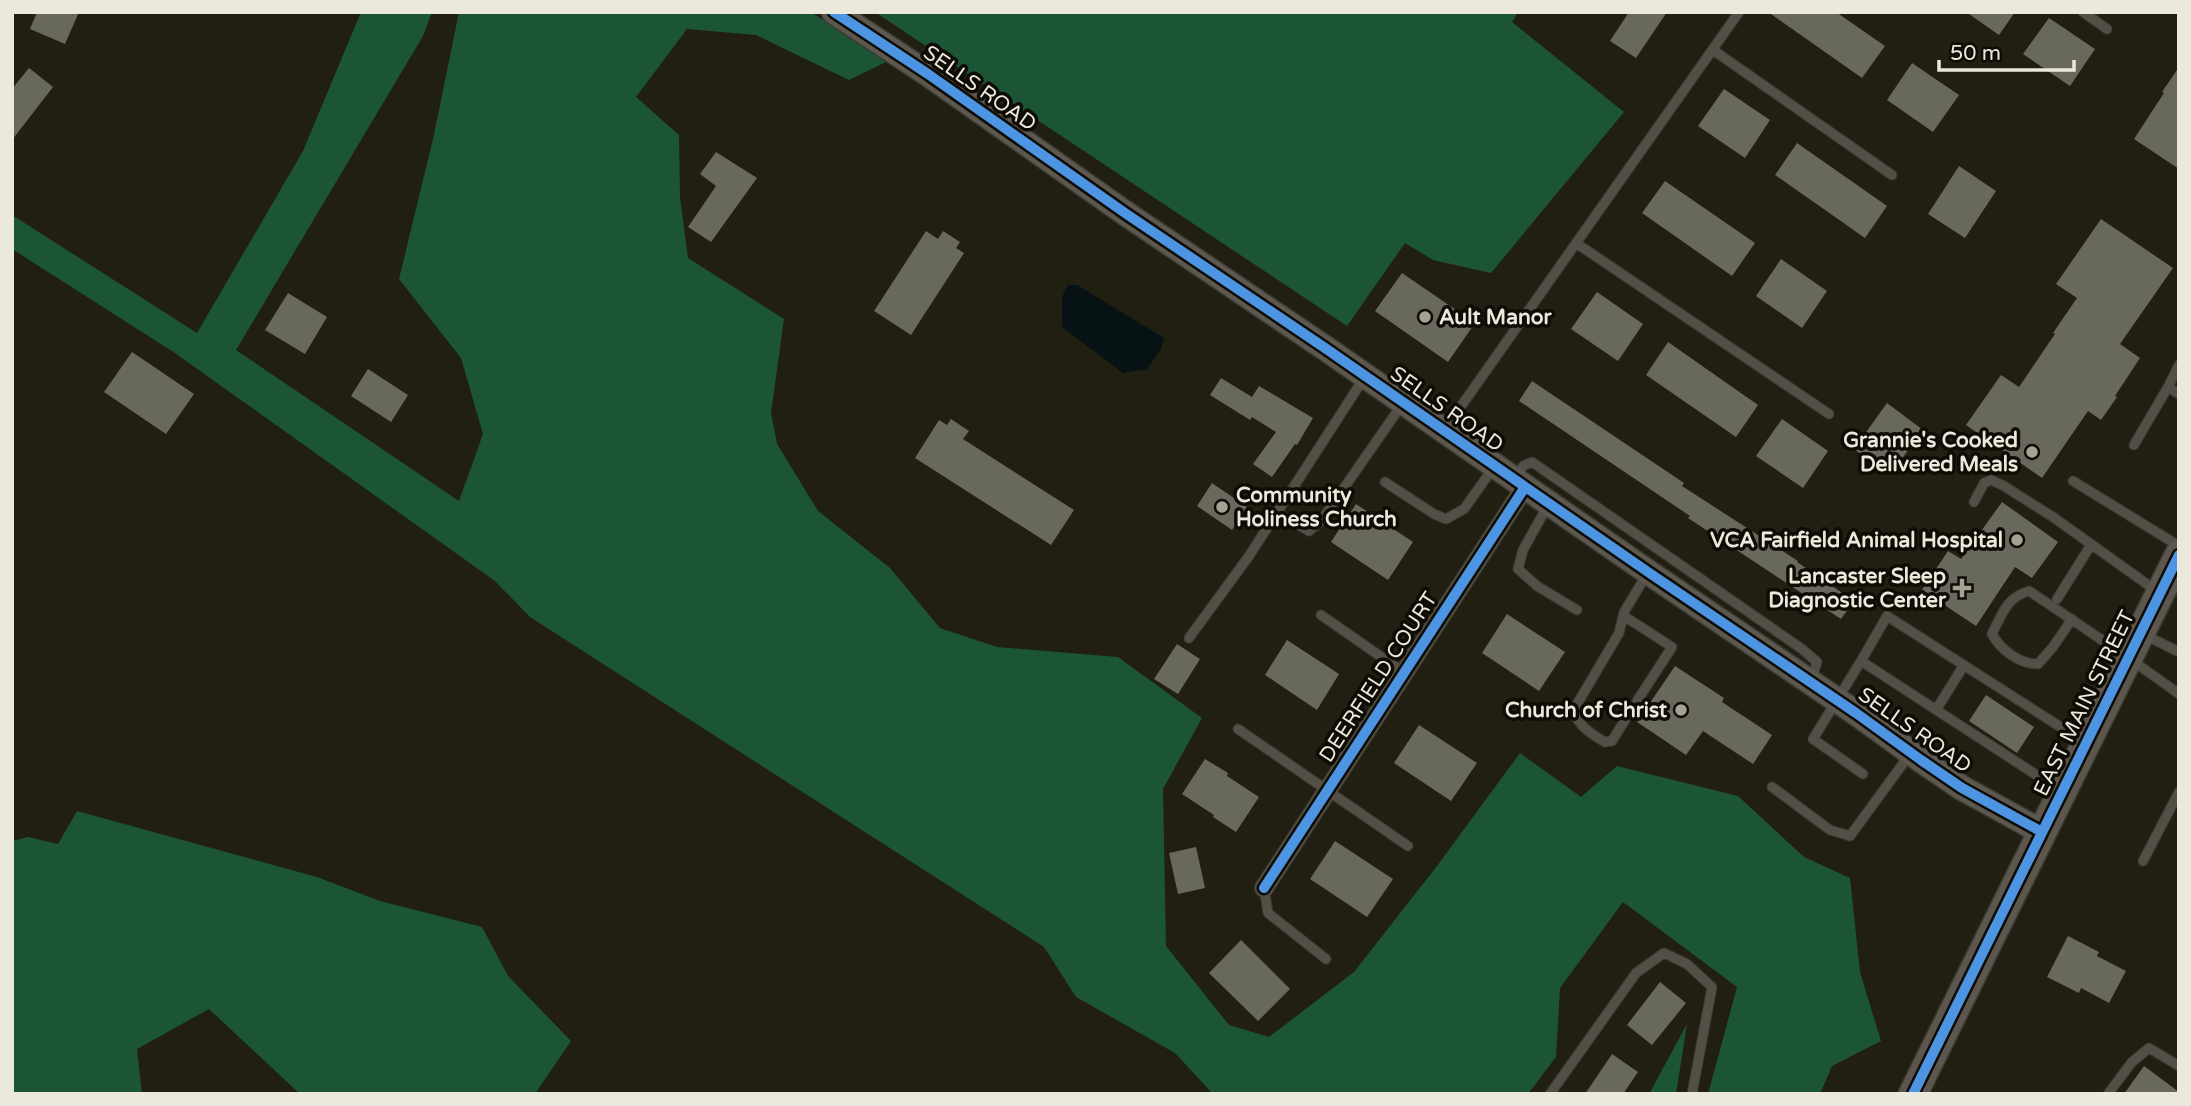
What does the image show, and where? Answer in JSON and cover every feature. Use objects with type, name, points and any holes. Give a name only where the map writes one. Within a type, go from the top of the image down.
[{"type":"main road","name":"EAST MAIN STREET","points":[[1913,1094],[2179,555]]},
{"type":"street","name":"SELLS ROAD","points":[[834,12],[928,74],[1125,213],[1549,503],[1578,509],[1633,547],[1648,572],[1690,586],[1747,625],[1811,682],[1962,788],[2042,832]]},
{"type":"street","name":"DEERFIELD COURT","points":[[1264,888],[1403,672],[1512,478]]},
{"type":"lane","points":[[1444,431],[1739,12]]},
{"type":"lane","points":[[2083,12],[2107,29]]},
{"type":"lane","points":[[1713,50],[1892,174]]},
{"type":"lane","points":[[1576,243],[1829,414]]},
{"type":"lane","points":[[2134,445],[2179,365]]},
{"type":"lane","points":[[1189,638],[1249,556],[1365,376]]},
{"type":"lane","points":[[2168,387],[2179,394]]},
{"type":"lane","points":[[1276,512],[1309,531],[1321,521],[1403,402]]},
{"type":"lane","points":[[1385,482],[1446,519],[1512,478],[1523,466],[1532,462],[1578,509]]},
{"type":"lane","points":[[1974,502],[1984,483],[1991,480],[2004,486],[2053,517],[2160,593]]},
{"type":"lane","points":[[2073,481],[2179,547]]},
{"type":"lane","points":[[1549,503],[1523,550],[1518,569],[1536,586],[1577,610]]},
{"type":"lane","points":[[2057,598],[2091,544]]},
{"type":"lane","points":[[1633,547],[1690,586]]},
{"type":"lane","points":[[1625,720],[1612,741],[1605,742],[1577,721],[1573,710],[1619,633],[1623,616],[1648,572]]},
{"type":"lane","points":[[2072,619],[2038,664],[2028,664],[1999,646],[1992,634],[2003,611],[2016,595],[2029,591],[2072,619],[2134,644],[2179,652]]},
{"type":"lane","points":[[1321,615],[1403,672]]},
{"type":"lane","points":[[1623,616],[1672,648],[1637,701]]},
{"type":"lane","points":[[1863,774],[1813,739],[1888,616],[2086,743]]},
{"type":"lane","points":[[2134,644],[2179,694]]},
{"type":"lane","points":[[1860,661],[2062,792]]},
{"type":"lane","points":[[1936,710],[1964,665]]},
{"type":"lane","points":[[1238,729],[1408,846]]},
{"type":"lane","points":[[1772,787],[1830,830],[1850,836],[1911,753]]},
{"type":"lane","points":[[2143,861],[2179,792]]},
{"type":"lane","points":[[1264,888],[1268,913],[1326,959]]},
{"type":"lane","points":[[1550,1094],[1636,973],[1664,953],[1687,964],[1712,987],[1692,1094]]},
{"type":"lane","points":[[2108,1094],[2132,1062],[2149,1048],[2179,1066]]},
{"type":"green space","points":[[361,12],[432,12],[423,36],[236,350],[459,501],[483,434],[461,358],[399,279],[433,139],[459,12],[811,12],[886,62],[849,80],[756,35],[687,29],[636,97],[679,135],[680,197],[688,258],[784,319],[771,413],[777,444],[818,511],[890,568],[940,628],[997,647],[1118,657],[1202,718],[1163,789],[1166,946],[1229,1025],[1269,1037],[1354,972],[1437,866],[1520,753],[1581,797],[1617,766],[1738,796],[1804,857],[1850,878],[1860,972],[1881,1041],[1832,1066],[1820,1094],[1708,1094],[1737,987],[1623,902],[1560,988],[1556,1057],[1528,1094],[1213,1094],[1175,1053],[1076,997],[1044,947],[530,617],[495,581],[175,353],[12,249],[12,215],[197,333],[303,151]]},
{"type":"green space","points":[[875,12],[1518,12],[1512,22],[1624,112],[1491,273],[1433,260],[1405,243],[1347,326]]},
{"type":"green space","points":[[77,811],[317,877],[380,901],[482,927],[508,976],[571,1041],[535,1094],[300,1094],[209,1009],[137,1049],[142,1094],[12,1094],[12,841],[28,837],[58,844]]},
{"type":"green space","points":[[1687,1024],[1676,1094],[1649,1094]]},
{"type":"shaded area","points":[[1068,285],[1077,285],[1164,338],[1161,349],[1147,369],[1123,373],[1062,327],[1062,297]]},
{"type":"building","points":[[37,12],[79,12],[65,44],[30,29]]},
{"type":"building","points":[[1629,12],[1667,12],[1636,58],[1610,41]]},
{"type":"building","points":[[1768,12],[1836,12],[1885,46],[1862,78]]},
{"type":"building","points":[[1966,12],[2015,12],[1999,35]]},
{"type":"building","points":[[2049,18],[2095,49],[2070,86],[2023,54]]},
{"type":"building","points":[[1912,63],[1959,95],[1933,132],[1887,100]]},
{"type":"building","points":[[2179,67],[2179,169],[2134,139]]},
{"type":"building","points":[[29,68],[53,87],[12,140],[12,89]]},
{"type":"building","points":[[1724,89],[1770,120],[1745,158],[1698,126]]},
{"type":"building","points":[[1797,143],[1887,206],[1865,238],[1775,175]]},
{"type":"building","points":[[716,152],[757,178],[711,242],[688,227],[716,186],[700,174]]},
{"type":"building","points":[[1959,166],[1996,191],[1965,238],[1928,214]]},
{"type":"building","points":[[1665,181],[1755,243],[1732,276],[1642,213]]},
{"type":"building","points":[[2101,219],[2173,268],[2120,344],[2140,358],[2115,396],[2117,397],[2101,420],[2088,411],[2042,478],[1966,425],[2001,375],[2019,387],[2055,334],[2053,333],[2077,298],[2056,284]]},
{"type":"building","points":[[926,231],[938,239],[943,231],[960,242],[956,248],[964,253],[911,335],[874,311]]},
{"type":"building","points":[[1781,259],[1827,291],[1802,328],[1756,296]]},
{"type":"building","name":"Ault Manor","points":[[1402,273],[1475,323],[1448,362],[1375,311]]},
{"type":"building","points":[[1597,292],[1643,324],[1618,361],[1571,329]]},
{"type":"building","points":[[288,293],[327,317],[305,354],[265,330]]},
{"type":"building","points":[[1668,342],[1758,405],[1736,437],[1646,375]]},
{"type":"building","points":[[132,352],[194,394],[166,434],[104,392]]},
{"type":"building","points":[[368,369],[408,395],[391,422],[351,396]]},
{"type":"building","points":[[1221,378],[1252,397],[1259,386],[1313,418],[1297,445],[1295,444],[1272,477],[1253,464],[1276,432],[1252,417],[1250,420],[1210,395]]},
{"type":"building","points":[[1532,381],[1854,601],[1841,619],[1688,518],[1690,516],[1519,401]]},
{"type":"building","points":[[1887,403],[1923,430],[1890,475],[1854,449]]},
{"type":"building","points":[[951,419],[969,431],[963,439],[1074,510],[1051,545],[915,458],[939,420],[947,425]]},
{"type":"building","points":[[1782,419],[1828,451],[1803,488],[1756,456]]},
{"type":"building","name":"Community Holiness Church","points":[[1212,483],[1247,507],[1232,530],[1197,506]]},
{"type":"building","points":[[2002,502],[2058,542],[2032,578],[2015,567],[1976,626],[1922,590],[1948,551],[1961,559]]},
{"type":"building","points":[[1356,504],[1413,542],[1388,580],[1331,542]]},
{"type":"building","points":[[1507,614],[1565,652],[1539,691],[1482,653]]},
{"type":"building","points":[[1287,640],[1339,674],[1317,710],[1265,675]]},
{"type":"building","points":[[1177,644],[1200,659],[1178,694],[1154,679]]},
{"type":"building","name":"Church of Christ","points":[[1675,666],[1724,698],[1722,702],[1772,735],[1753,764],[1703,731],[1686,755],[1637,722]]},
{"type":"building","points":[[1986,695],[2034,727],[2017,753],[1969,721]]},
{"type":"building","points":[[1419,725],[1477,763],[1451,801],[1394,763]]},
{"type":"building","points":[[1205,759],[1259,797],[1236,832],[1182,794]]},
{"type":"building","points":[[1335,841],[1393,879],[1367,917],[1310,879]]},
{"type":"building","points":[[1196,847],[1205,888],[1178,894],[1169,853]]},
{"type":"building","points":[[2068,936],[2099,952],[2097,956],[2126,971],[2109,1003],[2081,988],[2079,993],[2047,977]]},
{"type":"building","points":[[1241,940],[1290,989],[1258,1021],[1209,973]]},
{"type":"building","points":[[1660,982],[1686,1003],[1652,1045],[1627,1025]]},
{"type":"building","points":[[1612,1054],[1638,1072],[1623,1094],[1585,1094]]},
{"type":"building","points":[[2144,1066],[2179,1092],[2179,1094],[2124,1094]]},
{"type":"cycle path","points":[[834,12],[928,74],[1125,213],[1962,788],[2042,832]]},
{"type":"cycle path","points":[[1264,888],[1525,487]]},
{"type":"cycle path","points":[[1913,1094],[2179,555]]},
{"type":"place","name":"Ault Manor","points":[[1425,317]]},
{"type":"place","name":"Grannie's Cooked Delivered Meals","points":[[2032,452]]},
{"type":"place","name":"Community Holiness Church","points":[[1222,507]]},
{"type":"place","name":"VCA Fairfield Animal Hospital","points":[[2017,540]]},
{"type":"place","name":"Lancaster Sleep Diagnostic Center","points":[[1962,588]]},
{"type":"place","name":"Church of Christ","points":[[1681,710]]}]
